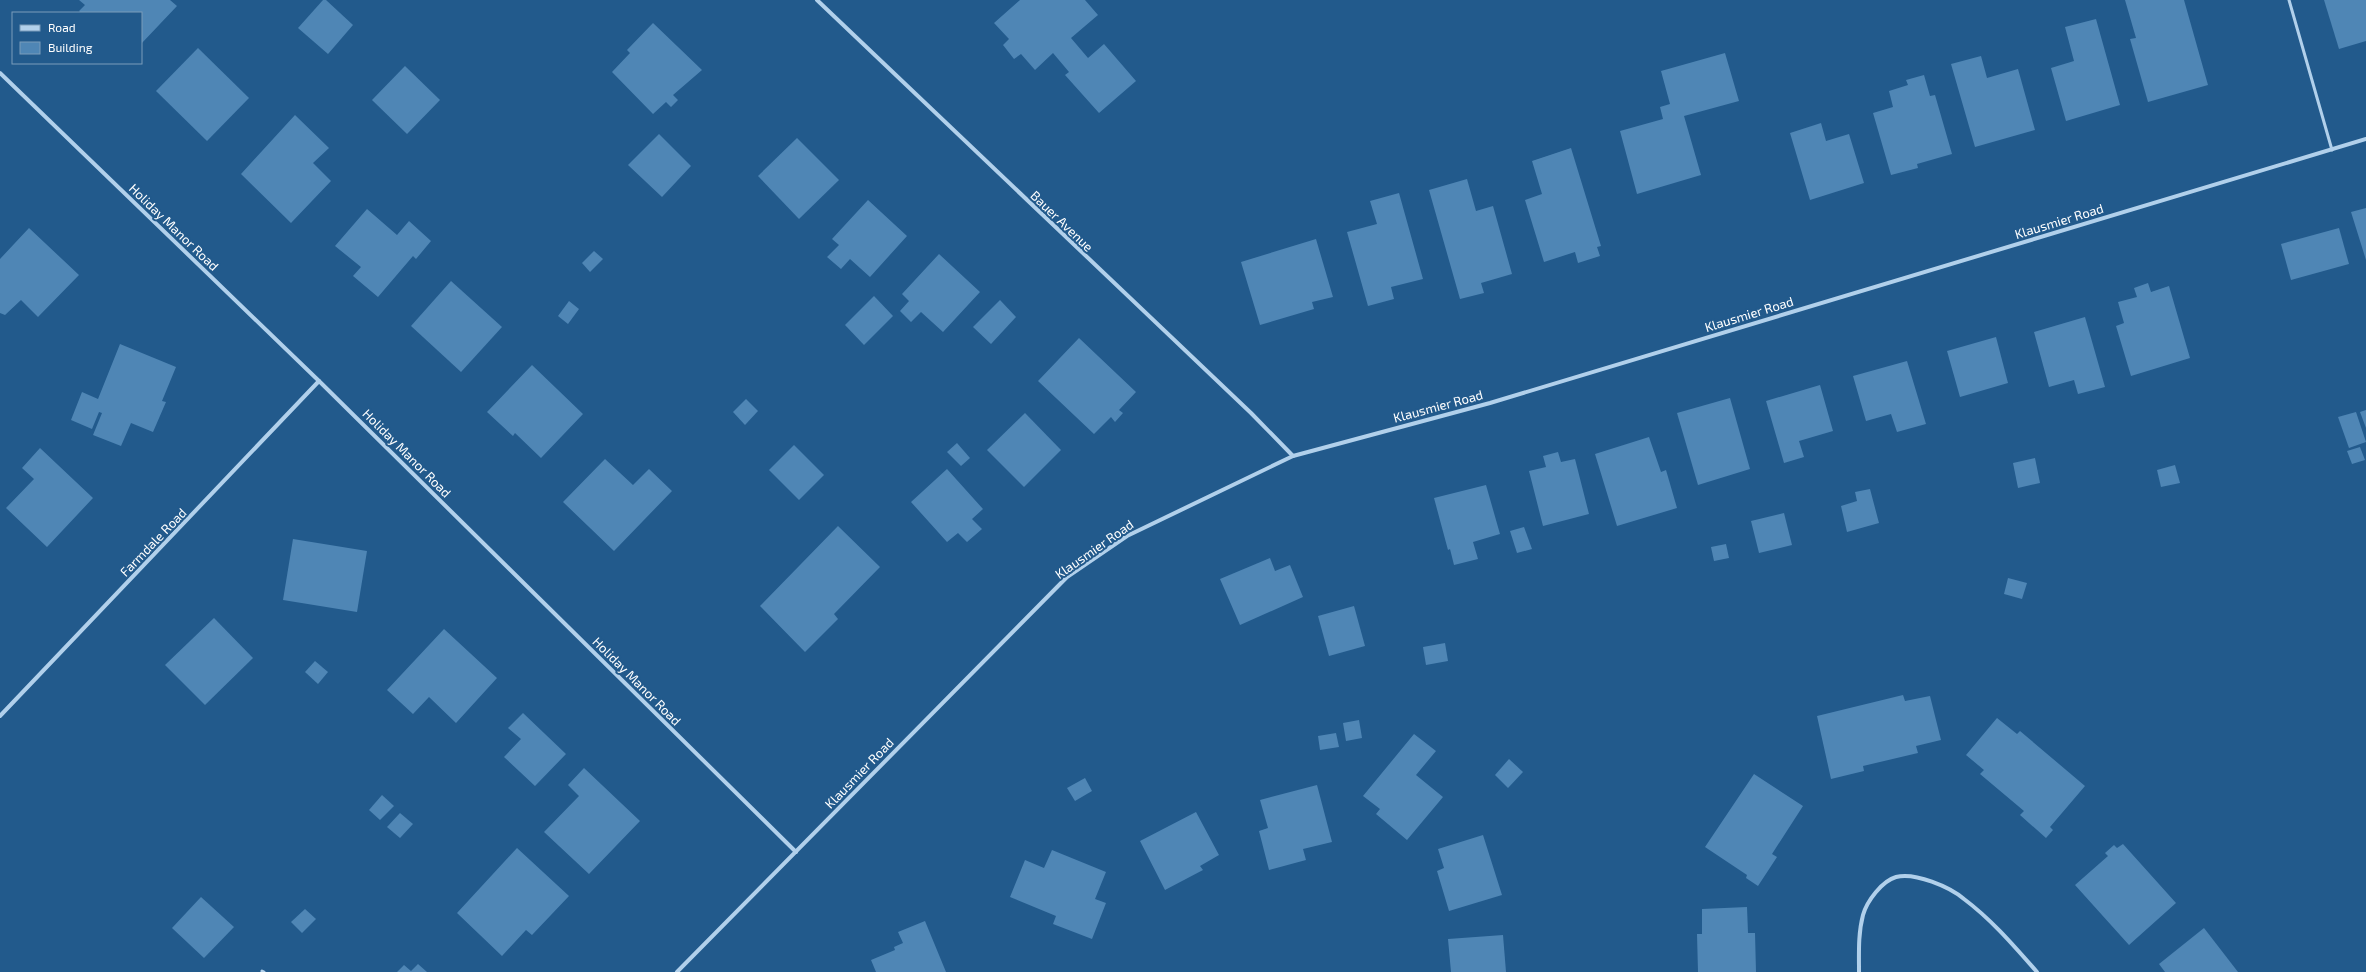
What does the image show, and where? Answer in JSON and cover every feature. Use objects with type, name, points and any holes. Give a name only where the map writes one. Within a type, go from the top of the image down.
[{"type":"street","name":"Bauer Avenue","points":[[817,0],[1251,413],[1293,456]]},
{"type":"street","name":"Holiday Manor Road","points":[[0,73],[319,381],[796,852]]},
{"type":"street","name":"Klausmier Road","points":[[677,972],[1067,577],[1127,536],[1293,456],[1490,403],[2366,139]]},
{"type":"street","name":"Farmdale Road","points":[[0,716],[319,381]]},
{"type":"street","points":[[1859,972],[1858,938],[1863,914],[1871,899],[1881,887],[1896,877],[1909,877],[1931,881],[1963,898],[1996,926],[2036,972]]},
{"type":"lane","points":[[2289,0],[2332,150]]},
{"type":"building","points":[[79,0],[170,0],[177,6],[142,43],[142,12],[80,12],[79,11],[85,5]]},
{"type":"building","points":[[323,0],[326,0],[353,25],[328,54],[298,28]]},
{"type":"building","points":[[1020,0],[1085,0],[1098,15],[1071,38],[1088,58],[1104,44],[1136,81],[1099,113],[1065,75],[1069,72],[1053,53],[1035,70],[1021,54],[1014,59],[1003,45],[1009,39],[994,23]]},
{"type":"building","points":[[2125,0],[2184,0],[2208,85],[2148,102],[2130,39],[2136,38]]},
{"type":"building","points":[[2324,0],[2366,0],[2366,41],[2339,49]]},
{"type":"building","points":[[2096,19],[2120,105],[2066,121],[2051,68],[2074,61],[2065,27]]},
{"type":"building","points":[[653,23],[702,70],[673,95],[678,100],[671,107],[666,102],[653,114],[612,72],[630,53],[627,50]]},
{"type":"building","points":[[198,48],[249,98],[207,141],[156,91]]},
{"type":"building","points":[[1725,53],[1739,101],[1684,116],[1701,175],[1637,194],[1620,131],[1663,119],[1660,107],[1670,104],[1661,71]]},
{"type":"building","points":[[1981,56],[1987,78],[2018,69],[2035,130],[1975,147],[1951,64]]},
{"type":"building","points":[[405,66],[440,100],[407,134],[372,100]]},
{"type":"building","points":[[1924,75],[1930,96],[1935,95],[1952,154],[1917,164],[1918,168],[1891,175],[1873,113],[1893,107],[1889,91],[1908,85],[1906,80]]},
{"type":"building","points":[[295,115],[329,148],[313,163],[331,181],[291,223],[241,174]]},
{"type":"building","points":[[1821,123],[1826,141],[1849,134],[1864,183],[1810,200],[1790,133]]},
{"type":"building","points":[[659,134],[691,166],[662,197],[628,165]]},
{"type":"building","points":[[797,138],[839,180],[799,219],[758,176]]},
{"type":"building","points":[[1571,148],[1601,246],[1597,247],[1600,256],[1578,263],[1575,252],[1544,262],[1525,200],[1542,194],[1532,161]]},
{"type":"building","points":[[1467,179],[1476,211],[1493,206],[1512,274],[1481,283],[1484,293],[1460,299],[1429,190]]},
{"type":"building","points":[[1399,193],[1423,279],[1391,287],[1394,299],[1368,306],[1347,232],[1377,224],[1370,201]]},
{"type":"building","points":[[868,200],[907,236],[870,277],[850,259],[841,269],[827,257],[839,245],[832,239]]},
{"type":"building","points":[[2366,208],[2366,260],[2351,212]]},
{"type":"building","points":[[367,209],[397,235],[409,221],[431,241],[416,259],[413,256],[378,297],[353,276],[361,267],[335,246]]},
{"type":"building","points":[[29,228],[79,275],[38,317],[21,300],[5,315],[0,313],[0,259]]},
{"type":"building","points":[[2339,228],[2349,264],[2291,280],[2281,244]]},
{"type":"building","points":[[1316,239],[1333,297],[1312,302],[1314,309],[1260,325],[1241,262]]},
{"type":"building","points":[[594,251],[603,259],[590,272],[582,263]]},
{"type":"building","points":[[939,254],[980,292],[943,332],[921,312],[911,322],[900,311],[909,301],[902,294]]},
{"type":"building","points":[[451,281],[502,327],[461,372],[411,326]]},
{"type":"building","points":[[2148,283],[2151,292],[2169,286],[2190,358],[2131,376],[2116,326],[2124,323],[2118,302],[2137,297],[2134,288]]},
{"type":"building","points":[[874,296],[893,316],[864,345],[845,325]]},
{"type":"building","points":[[1000,300],[1016,317],[991,344],[973,327]]},
{"type":"building","points":[[569,301],[579,309],[568,324],[558,316]]},
{"type":"building","points":[[2085,317],[2105,387],[2078,394],[2074,380],[2049,387],[2034,332]]},
{"type":"building","points":[[1996,337],[2008,383],[1960,397],[1947,351]]},
{"type":"building","points":[[1079,338],[1136,392],[1119,410],[1123,413],[1115,422],[1111,417],[1094,434],[1038,381]]},
{"type":"building","points":[[120,344],[176,367],[162,401],[166,402],[153,432],[131,423],[121,446],[93,435],[102,413],[99,412],[92,429],[71,420],[82,392],[98,399]]},
{"type":"building","points":[[1907,361],[1926,424],[1897,432],[1891,414],[1866,421],[1853,376]]},
{"type":"building","points":[[532,365],[583,414],[541,458],[515,433],[513,436],[487,412]]},
{"type":"building","points":[[1820,385],[1833,431],[1799,441],[1804,457],[1784,463],[1766,401]]},
{"type":"building","points":[[1730,398],[1750,469],[1698,485],[1677,413]]},
{"type":"building","points":[[746,399],[758,411],[745,425],[733,412]]},
{"type":"building","points":[[2366,410],[2366,428],[2360,412]]},
{"type":"building","points":[[2356,412],[2366,442],[2349,448],[2338,417]]},
{"type":"building","points":[[1025,413],[1061,450],[1024,487],[987,450]]},
{"type":"building","points":[[1649,437],[1661,472],[1666,470],[1677,508],[1617,526],[1595,454]]},
{"type":"building","points":[[957,443],[970,458],[961,466],[947,452]]},
{"type":"building","points":[[794,445],[824,475],[799,500],[769,470]]},
{"type":"building","points":[[2360,447],[2365,460],[2352,464],[2347,451]]},
{"type":"building","points":[[40,448],[93,498],[47,547],[6,508],[34,479],[22,468]]},
{"type":"building","points":[[1558,452],[1561,462],[1575,459],[1589,514],[1543,526],[1529,471],[1546,467],[1543,456]]},
{"type":"building","points":[[2035,458],[2040,483],[2018,488],[2013,463]]},
{"type":"building","points":[[605,459],[633,485],[649,469],[672,491],[614,551],[563,502]]},
{"type":"building","points":[[2175,465],[2180,483],[2161,487],[2157,470]]},
{"type":"building","points":[[947,469],[983,509],[972,519],[982,529],[967,542],[958,533],[947,542],[911,502]]},
{"type":"building","points":[[1486,485],[1500,534],[1473,542],[1478,559],[1454,565],[1450,549],[1448,550],[1434,498]]},
{"type":"building","points":[[1870,489],[1879,523],[1847,532],[1841,506],[1857,501],[1855,492]]},
{"type":"building","points":[[1784,513],[1792,545],[1759,553],[1751,521]]},
{"type":"building","points":[[838,526],[880,567],[834,614],[838,619],[805,652],[760,606]]},
{"type":"building","points":[[1524,527],[1532,549],[1517,553],[1510,531]]},
{"type":"building","points":[[293,539],[367,551],[357,612],[283,600]]},
{"type":"building","points":[[1726,544],[1729,558],[1714,561],[1711,547]]},
{"type":"building","points":[[1270,558],[1275,571],[1290,565],[1303,597],[1240,625],[1220,579]]},
{"type":"building","points":[[2008,578],[2027,583],[2022,599],[2004,594]]},
{"type":"building","points":[[1354,606],[1365,646],[1329,656],[1318,616]]},
{"type":"building","points":[[214,618],[253,658],[205,705],[165,665]]},
{"type":"building","points":[[444,629],[497,678],[456,723],[429,697],[413,714],[387,690]]},
{"type":"building","points":[[1445,643],[1448,661],[1426,665],[1423,647]]},
{"type":"building","points":[[315,661],[328,672],[318,684],[305,672]]},
{"type":"building","points":[[1903,695],[1905,701],[1930,696],[1941,740],[1916,746],[1918,753],[1863,766],[1864,771],[1831,779],[1817,716]]},
{"type":"building","points":[[523,713],[566,754],[535,786],[504,757],[521,739],[508,728]]},
{"type":"building","points":[[1997,718],[2017,734],[2020,731],[2085,786],[2050,827],[2053,830],[2046,838],[2020,815],[2024,811],[1980,774],[1984,770],[1966,755]]},
{"type":"building","points":[[1359,720],[1362,738],[1346,741],[1343,723]]},
{"type":"building","points":[[1336,733],[1339,747],[1320,750],[1318,736]]},
{"type":"building","points":[[1414,734],[1436,751],[1416,775],[1443,797],[1407,840],[1376,814],[1380,809],[1363,796]]},
{"type":"building","points":[[1509,759],[1523,772],[1508,788],[1495,775]]},
{"type":"building","points":[[584,768],[640,821],[589,874],[544,832],[579,796],[568,785]]},
{"type":"building","points":[[1754,774],[1803,806],[1772,854],[1777,857],[1758,886],[1746,878],[1747,875],[1705,847]]},
{"type":"building","points":[[1085,778],[1092,791],[1075,801],[1067,788]]},
{"type":"building","points":[[1317,785],[1332,842],[1303,849],[1306,860],[1269,870],[1259,831],[1268,828],[1260,800]]},
{"type":"building","points":[[382,795],[394,806],[380,820],[369,810]]},
{"type":"building","points":[[1196,812],[1219,855],[1200,866],[1203,870],[1165,890],[1140,841]]},
{"type":"building","points":[[400,813],[413,824],[400,838],[387,827]]},
{"type":"building","points":[[1483,835],[1502,895],[1449,911],[1437,871],[1444,868],[1438,849]]},
{"type":"building","points":[[2123,844],[2176,903],[2129,945],[2075,885],[2108,856],[2105,853],[2114,845],[2117,848]]},
{"type":"building","points":[[517,848],[569,896],[532,935],[526,930],[502,956],[457,913]]},
{"type":"building","points":[[1052,850],[1106,872],[1095,899],[1106,903],[1092,939],[1053,924],[1056,916],[1010,897],[1025,860],[1044,868]]},
{"type":"building","points":[[201,897],[234,927],[204,958],[172,928]]},
{"type":"building","points":[[1747,907],[1748,933],[1755,933],[1756,972],[1698,972],[1697,934],[1702,934],[1702,909]]},
{"type":"building","points":[[305,909],[316,919],[302,933],[291,922]]},
{"type":"building","points":[[925,921],[946,972],[876,972],[871,960],[895,950],[894,947],[903,943],[898,932]]},
{"type":"building","points":[[2204,928],[2238,972],[2165,972],[2159,964]]},
{"type":"building","points":[[1503,935],[1506,972],[1451,972],[1448,939]]},
{"type":"building","points":[[418,964],[427,972],[397,972],[404,965],[411,971]]}]
